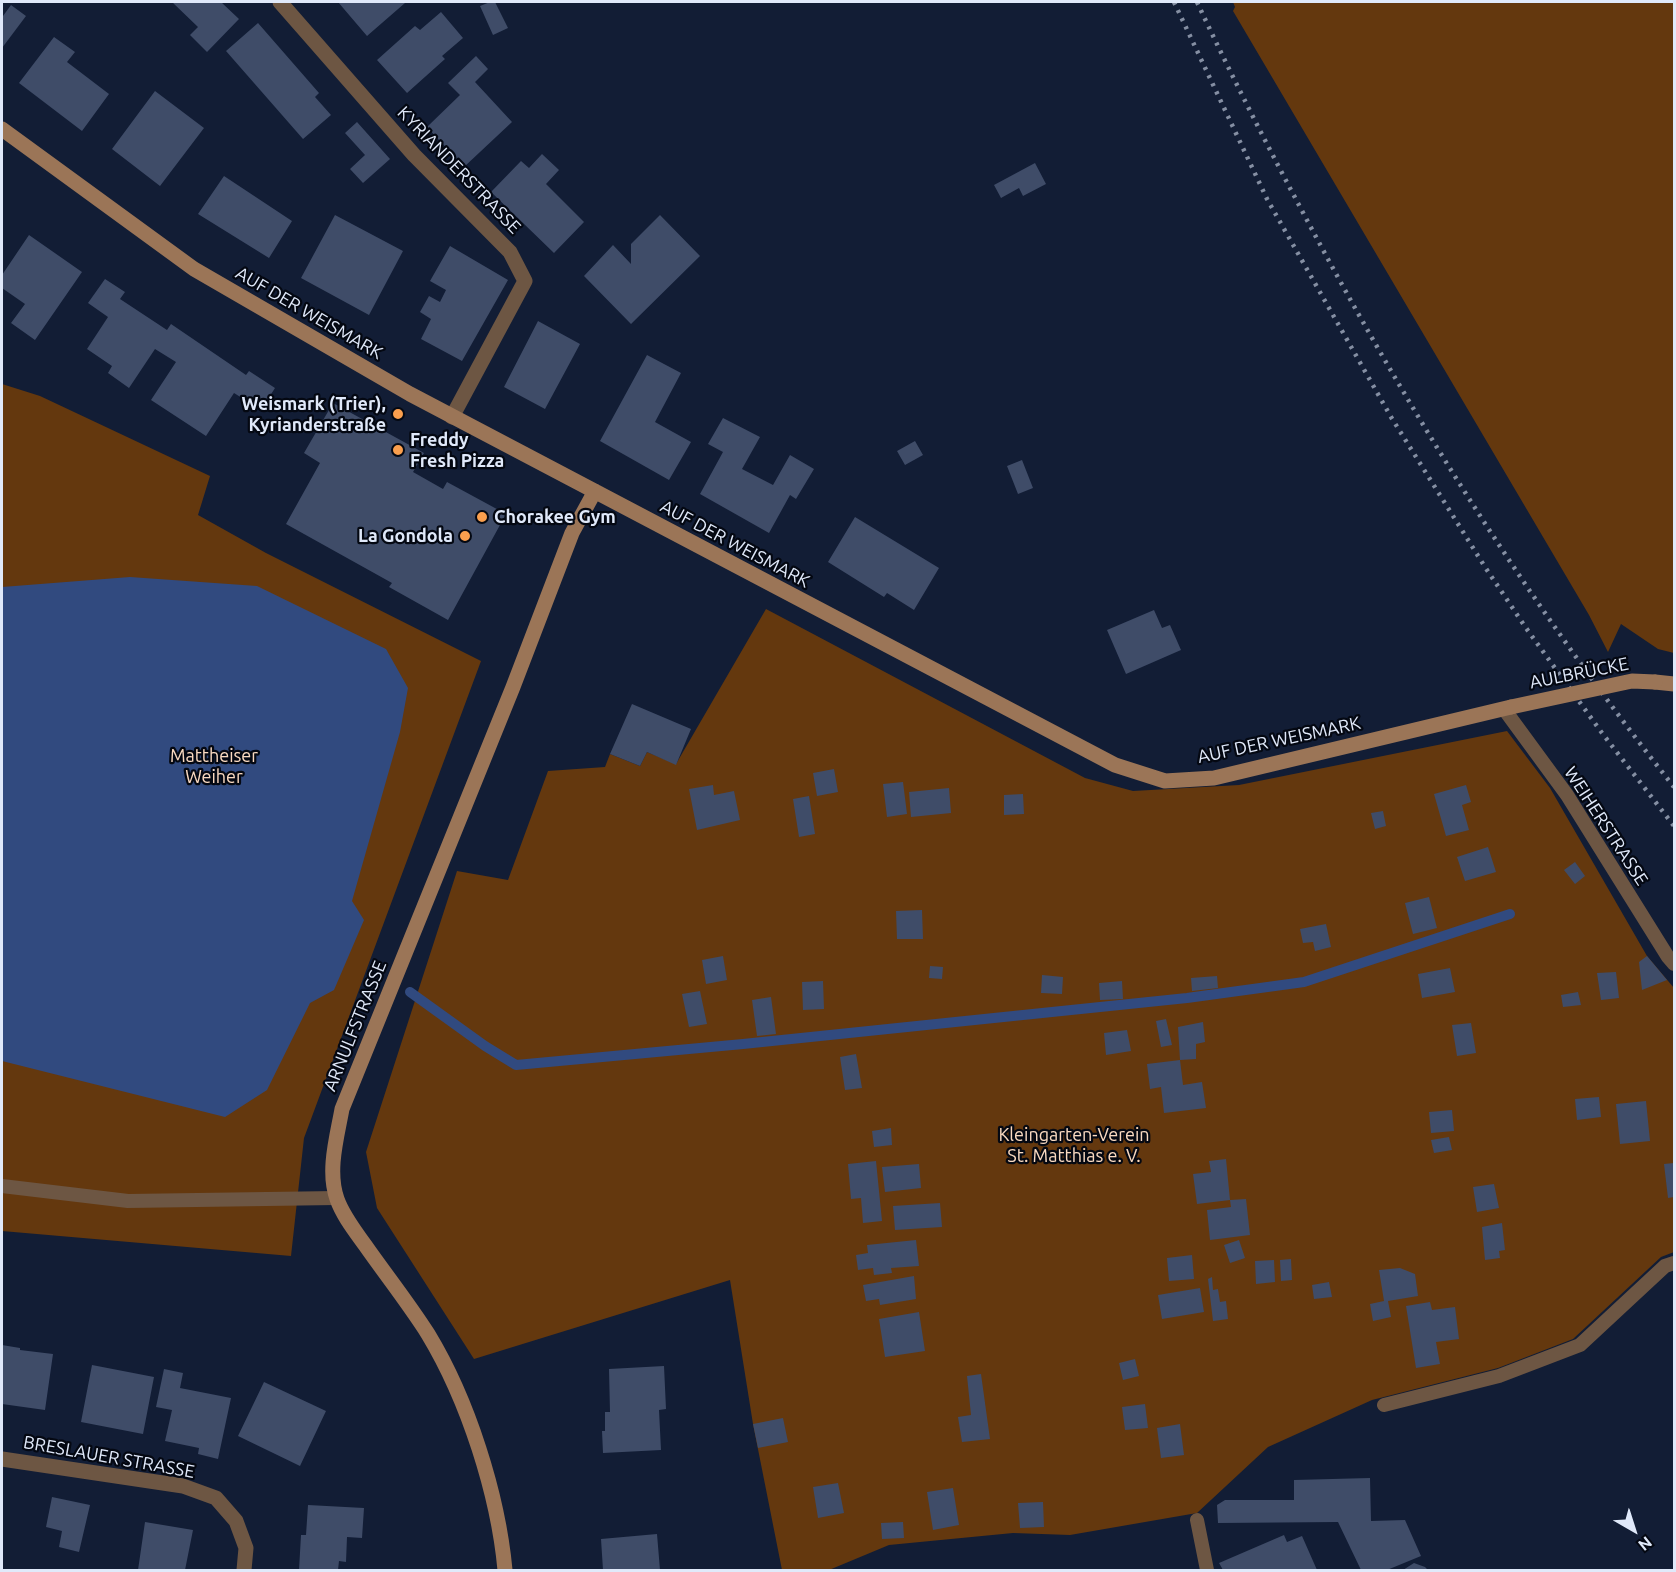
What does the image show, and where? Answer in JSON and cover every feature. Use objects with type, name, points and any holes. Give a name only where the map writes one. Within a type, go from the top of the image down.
[{"type":"street","name":"KYRIANDERSTRASSE","points":[[280,2],[414,155],[510,252],[525,281],[452,417]]},
{"type":"street","name":"AUF DER WEISMARK","points":[[2,129],[194,269],[452,417],[1115,765],[1165,781],[1214,777],[1507,708]]},
{"type":"street","name":"ARNULFSTRASSE","points":[[504,1570],[490,1487],[455,1386],[428,1335],[349,1222],[336,1198],[333,1167],[342,1109],[513,687],[572,533],[595,491]]},
{"type":"street","name":"AULBRÜCKE","points":[[1507,708],[1632,681],[1674,684]]},
{"type":"street","name":"BRESLAUER STRASSE","points":[[2,1459],[183,1486],[216,1498],[236,1521],[246,1548],[244,1570]]},
{"type":"lane","name":"WEIHERSTRASSE","points":[[1507,708],[1567,795],[1674,964]]},
{"type":"lane","points":[[2,1186],[128,1201],[336,1198]]},
{"type":"lane","points":[[1384,1405],[1498,1376],[1580,1345],[1665,1266],[1674,1263]]},
{"type":"lane","points":[[1197,1520],[1207,1570]]},
{"type":"green space","points":[[1233,2],[1674,2],[1674,653],[1658,649],[1621,624],[1608,652],[1589,615],[1233,11],[1235,7]]},
{"type":"green space","name":"Mattheiser Weiher","points":[[2,384],[40,396],[210,476],[198,515],[266,553],[481,661],[304,1138],[291,1256],[2,1231]]},
{"type":"green space","name":"Kleingarten-Verein St. Matthias e. V.","points":[[766,609],[1085,778],[1133,791],[1239,785],[1507,731],[1550,788],[1647,956],[1674,988],[1674,1252],[1661,1257],[1573,1339],[1498,1368],[1372,1400],[1268,1447],[1197,1513],[1070,1535],[1013,1533],[889,1545],[829,1570],[782,1570],[753,1424],[730,1280],[474,1359],[377,1208],[366,1152],[457,871],[508,880],[548,771],[605,767],[610,754],[640,766],[647,752],[676,764]]},
{"type":"water","name":"Mattheiser Weiher","points":[[130,577],[257,586],[386,649],[408,688],[400,732],[352,901],[364,920],[334,990],[310,1003],[267,1090],[225,1117],[2,1061],[2,587]]},
{"type":"building","points":[[172,2],[221,2],[239,19],[207,52],[190,35],[198,27]]},
{"type":"building","points":[[338,2],[404,2],[405,3],[367,36]]},
{"type":"building","points":[[495,2],[508,28],[493,35],[480,6]]},
{"type":"building","points":[[11,5],[26,16],[2,48],[2,15]]},
{"type":"building","points":[[441,12],[463,38],[442,56],[445,59],[407,93],[377,60],[415,26],[420,30]]},
{"type":"building","points":[[258,23],[319,93],[315,97],[331,115],[303,139],[226,51]]},
{"type":"building","points":[[54,37],[75,52],[67,62],[109,94],[82,131],[19,83]]},
{"type":"building","points":[[476,56],[488,69],[475,82],[512,122],[464,167],[427,127],[460,95],[448,83]]},
{"type":"building","points":[[155,91],[204,128],[160,186],[112,149]]},
{"type":"building","points":[[357,122],[390,159],[363,183],[350,169],[365,155],[345,133]]},
{"type":"building","points":[[542,154],[559,170],[546,184],[584,222],[554,253],[491,192],[521,161],[529,168]]},
{"type":"building","points":[[1035,163],[1046,184],[1023,196],[1019,188],[1001,198],[994,185]]},
{"type":"building","points":[[224,176],[292,221],[269,258],[198,214]]},
{"type":"building","points":[[335,215],[403,251],[369,315],[301,278]]},
{"type":"building","points":[[660,215],[700,256],[631,324],[584,276],[613,245],[631,264],[631,244]]},
{"type":"building","points":[[29,235],[82,272],[35,340],[11,323],[25,304],[2,288],[2,275]]},
{"type":"building","points":[[450,246],[508,280],[462,361],[421,339],[431,319],[420,312],[429,296],[440,302],[446,290],[430,281]]},
{"type":"building","points":[[105,279],[125,292],[120,299],[167,330],[171,324],[246,375],[249,371],[275,388],[261,410],[234,393],[206,436],[151,400],[176,362],[155,349],[129,388],[108,373],[112,366],[87,349],[108,317],[88,303]]},
{"type":"building","points":[[538,321],[580,344],[545,409],[504,387]]},
{"type":"building","points":[[647,355],[681,373],[655,422],[691,442],[669,480],[600,441]]},
{"type":"building","points":[[333,403],[424,453],[413,472],[443,489],[447,482],[506,514],[448,620],[389,587],[392,583],[286,524],[320,463],[304,453]]},
{"type":"building","points":[[723,418],[760,437],[742,469],[773,485],[790,455],[814,469],[796,499],[790,495],[769,533],[700,494],[723,452],[708,444]]},
{"type":"building","points":[[915,441],[923,455],[905,465],[897,451]]},
{"type":"building","points":[[1022,460],[1033,488],[1018,494],[1007,466]]},
{"type":"building","points":[[855,517],[939,568],[914,610],[887,593],[884,597],[828,562]]},
{"type":"building","points":[[1154,610],[1162,628],[1170,625],[1181,650],[1126,674],[1107,630]]},
{"type":"building","points":[[632,704],[691,729],[676,765],[647,752],[640,766],[610,754]]},
{"type":"building","points":[[834,769],[838,792],[817,796],[813,773]]},
{"type":"building","points":[[903,782],[907,814],[887,817],[883,784]]},
{"type":"building","points":[[713,785],[714,795],[734,791],[740,820],[697,830],[689,789]]},
{"type":"building","points":[[1466,785],[1471,802],[1462,805],[1469,830],[1446,836],[1434,794]]},
{"type":"building","points":[[949,788],[951,813],[911,817],[909,792]]},
{"type":"building","points":[[1023,794],[1024,814],[1004,815],[1004,795]]},
{"type":"building","points":[[809,796],[815,834],[799,837],[793,799]]},
{"type":"building","points":[[1383,811],[1386,826],[1375,829],[1371,813]]},
{"type":"building","points":[[1488,847],[1496,872],[1465,881],[1457,857]]},
{"type":"building","points":[[1575,862],[1585,876],[1575,884],[1564,870]]},
{"type":"building","points":[[1429,897],[1437,928],[1413,934],[1405,903]]},
{"type":"building","points":[[922,910],[923,939],[897,939],[896,911]]},
{"type":"building","points":[[1326,924],[1331,947],[1315,951],[1313,942],[1303,943],[1300,929]]},
{"type":"building","points":[[723,956],[727,980],[706,984],[702,960]]},
{"type":"building","points":[[1647,956],[1667,980],[1642,990],[1639,962]]},
{"type":"building","points":[[930,966],[943,967],[942,979],[929,978]]},
{"type":"building","points":[[1450,968],[1455,992],[1422,998],[1418,974]]},
{"type":"building","points":[[1616,972],[1619,998],[1601,1000],[1597,973]]},
{"type":"building","points":[[1042,975],[1063,977],[1062,994],[1041,993]]},
{"type":"building","points":[[1217,976],[1218,988],[1192,991],[1191,978]]},
{"type":"building","points":[[823,981],[824,1009],[803,1010],[802,982]]},
{"type":"building","points":[[1122,981],[1123,999],[1100,1000],[1099,983]]},
{"type":"building","points":[[700,991],[707,1024],[689,1027],[682,994]]},
{"type":"building","points":[[1578,992],[1581,1005],[1563,1007],[1561,995]]},
{"type":"building","points":[[771,997],[776,1034],[757,1036],[752,1000]]},
{"type":"building","points":[[1166,1019],[1172,1045],[1161,1047],[1156,1021]]},
{"type":"building","points":[[1203,1022],[1205,1042],[1196,1044],[1196,1059],[1180,1060],[1178,1027]]},
{"type":"building","points":[[1471,1023],[1476,1053],[1457,1056],[1452,1025]]},
{"type":"building","points":[[1127,1030],[1131,1051],[1106,1055],[1104,1033]]},
{"type":"building","points":[[856,1054],[862,1088],[845,1090],[840,1057]]},
{"type":"building","points":[[1180,1060],[1183,1085],[1202,1082],[1206,1108],[1164,1113],[1161,1087],[1150,1089],[1147,1064]]},
{"type":"building","points":[[1599,1097],[1601,1117],[1577,1120],[1575,1099]]},
{"type":"building","points":[[1646,1101],[1650,1141],[1620,1144],[1616,1104]]},
{"type":"building","points":[[1452,1110],[1454,1131],[1431,1133],[1429,1112]]},
{"type":"building","points":[[891,1128],[892,1145],[874,1147],[872,1131]]},
{"type":"building","points":[[1449,1137],[1452,1150],[1434,1153],[1431,1140]]},
{"type":"building","points":[[1226,1159],[1230,1200],[1197,1204],[1193,1174],[1211,1172],[1209,1161]]},
{"type":"building","points":[[876,1161],[882,1221],[863,1223],[861,1198],[851,1199],[848,1164]]},
{"type":"building","points":[[1674,1163],[1674,1197],[1668,1198],[1664,1164]]},
{"type":"building","points":[[919,1164],[921,1188],[885,1192],[882,1167]]},
{"type":"building","points":[[1494,1184],[1499,1208],[1477,1212],[1473,1187]]},
{"type":"building","points":[[1246,1199],[1250,1235],[1210,1240],[1207,1210],[1231,1207],[1230,1200]]},
{"type":"building","points":[[940,1203],[942,1227],[895,1230],[893,1206]]},
{"type":"building","points":[[1502,1223],[1505,1250],[1499,1251],[1500,1258],[1485,1260],[1482,1227]]},
{"type":"building","points":[[916,1240],[919,1266],[891,1268],[892,1273],[874,1275],[873,1268],[858,1270],[856,1255],[868,1253],[867,1245]]},
{"type":"building","points":[[1239,1240],[1245,1258],[1230,1263],[1224,1245]]},
{"type":"building","points":[[1192,1255],[1194,1279],[1169,1281],[1167,1258]]},
{"type":"building","points":[[1291,1259],[1292,1280],[1281,1281],[1280,1260]]},
{"type":"building","points":[[1274,1260],[1275,1282],[1256,1284],[1255,1261]]},
{"type":"building","points":[[1400,1268],[1415,1274],[1418,1296],[1388,1301],[1391,1317],[1373,1321],[1370,1304],[1384,1301],[1379,1270]]},
{"type":"building","points":[[914,1276],[916,1299],[880,1305],[879,1299],[866,1301],[863,1285]]},
{"type":"building","points":[[1212,1277],[1213,1290],[1218,1289],[1220,1302],[1226,1301],[1228,1319],[1213,1321],[1208,1279]]},
{"type":"building","points":[[1329,1282],[1332,1297],[1314,1299],[1312,1285]]},
{"type":"building","points":[[1200,1288],[1204,1312],[1162,1319],[1158,1295]]},
{"type":"building","points":[[1430,1302],[1432,1310],[1455,1307],[1459,1339],[1436,1342],[1440,1364],[1416,1368],[1406,1306]]},
{"type":"building","points":[[919,1312],[925,1351],[885,1357],[879,1319]]},
{"type":"building","points":[[2,1345],[53,1354],[45,1410],[2,1404]]},
{"type":"building","points":[[1135,1359],[1139,1376],[1123,1380],[1119,1363]]},
{"type":"building","points":[[92,1365],[154,1377],[143,1434],[81,1422]]},
{"type":"building","points":[[664,1366],[666,1409],[659,1410],[661,1450],[603,1453],[602,1431],[605,1431],[605,1412],[610,1412],[609,1369]]},
{"type":"building","points":[[164,1369],[183,1373],[180,1388],[231,1398],[218,1459],[198,1454],[199,1448],[165,1441],[172,1410],[156,1407]]},
{"type":"building","points":[[981,1374],[990,1439],[962,1442],[958,1417],[971,1415],[967,1376]]},
{"type":"building","points":[[264,1382],[326,1411],[300,1466],[238,1436]]},
{"type":"building","points":[[1145,1404],[1148,1428],[1125,1430],[1122,1407]]},
{"type":"building","points":[[783,1418],[788,1442],[758,1448],[753,1424]]},
{"type":"building","points":[[1180,1424],[1184,1455],[1161,1458],[1157,1428]]},
{"type":"building","points":[[1370,1478],[1371,1521],[1405,1520],[1421,1556],[1387,1570],[1361,1570],[1338,1522],[1218,1523],[1217,1505],[1225,1500],[1294,1500],[1294,1480]]},
{"type":"building","points":[[838,1483],[844,1513],[818,1518],[813,1487]]},
{"type":"building","points":[[953,1488],[959,1525],[933,1530],[927,1492]]},
{"type":"building","points":[[52,1497],[90,1505],[79,1552],[59,1547],[62,1531],[46,1527]]},
{"type":"building","points":[[1043,1502],[1044,1527],[1020,1528],[1018,1503]]},
{"type":"building","points":[[308,1505],[364,1508],[362,1538],[347,1537],[346,1562],[339,1561],[338,1570],[299,1570],[301,1535],[306,1535]]},
{"type":"building","points":[[145,1522],[193,1530],[185,1570],[138,1570]]},
{"type":"building","points":[[903,1522],[904,1538],[882,1539],[881,1523]]},
{"type":"building","points":[[657,1534],[660,1570],[603,1570],[601,1539]]},
{"type":"building","points":[[1284,1535],[1287,1542],[1302,1536],[1317,1570],[1223,1570],[1219,1563]]},
{"type":"building","points":[[1414,1563],[1425,1567],[1428,1570],[1403,1570]]},
{"type":"waterway","points":[[410,992],[485,1046],[516,1065],[1187,998],[1304,982],[1510,914]]},
{"type":"railway","points":[[1174,2],[1267,199],[1391,417],[1526,628],[1602,733],[1674,826]]},
{"type":"railway","points":[[1197,2],[1295,197],[1367,330],[1407,398],[1490,532],[1534,597],[1626,725],[1674,787]]},
{"type":"place","name":"Weismark (Trier), Kyrianderstraße","points":[[398,414]]},
{"type":"place","name":"Freddy Fresh Pizza","points":[[398,450]]},
{"type":"place","name":"Chorakee Gym","points":[[482,517]]},
{"type":"place","name":"La Gondola","points":[[465,536]]}]
